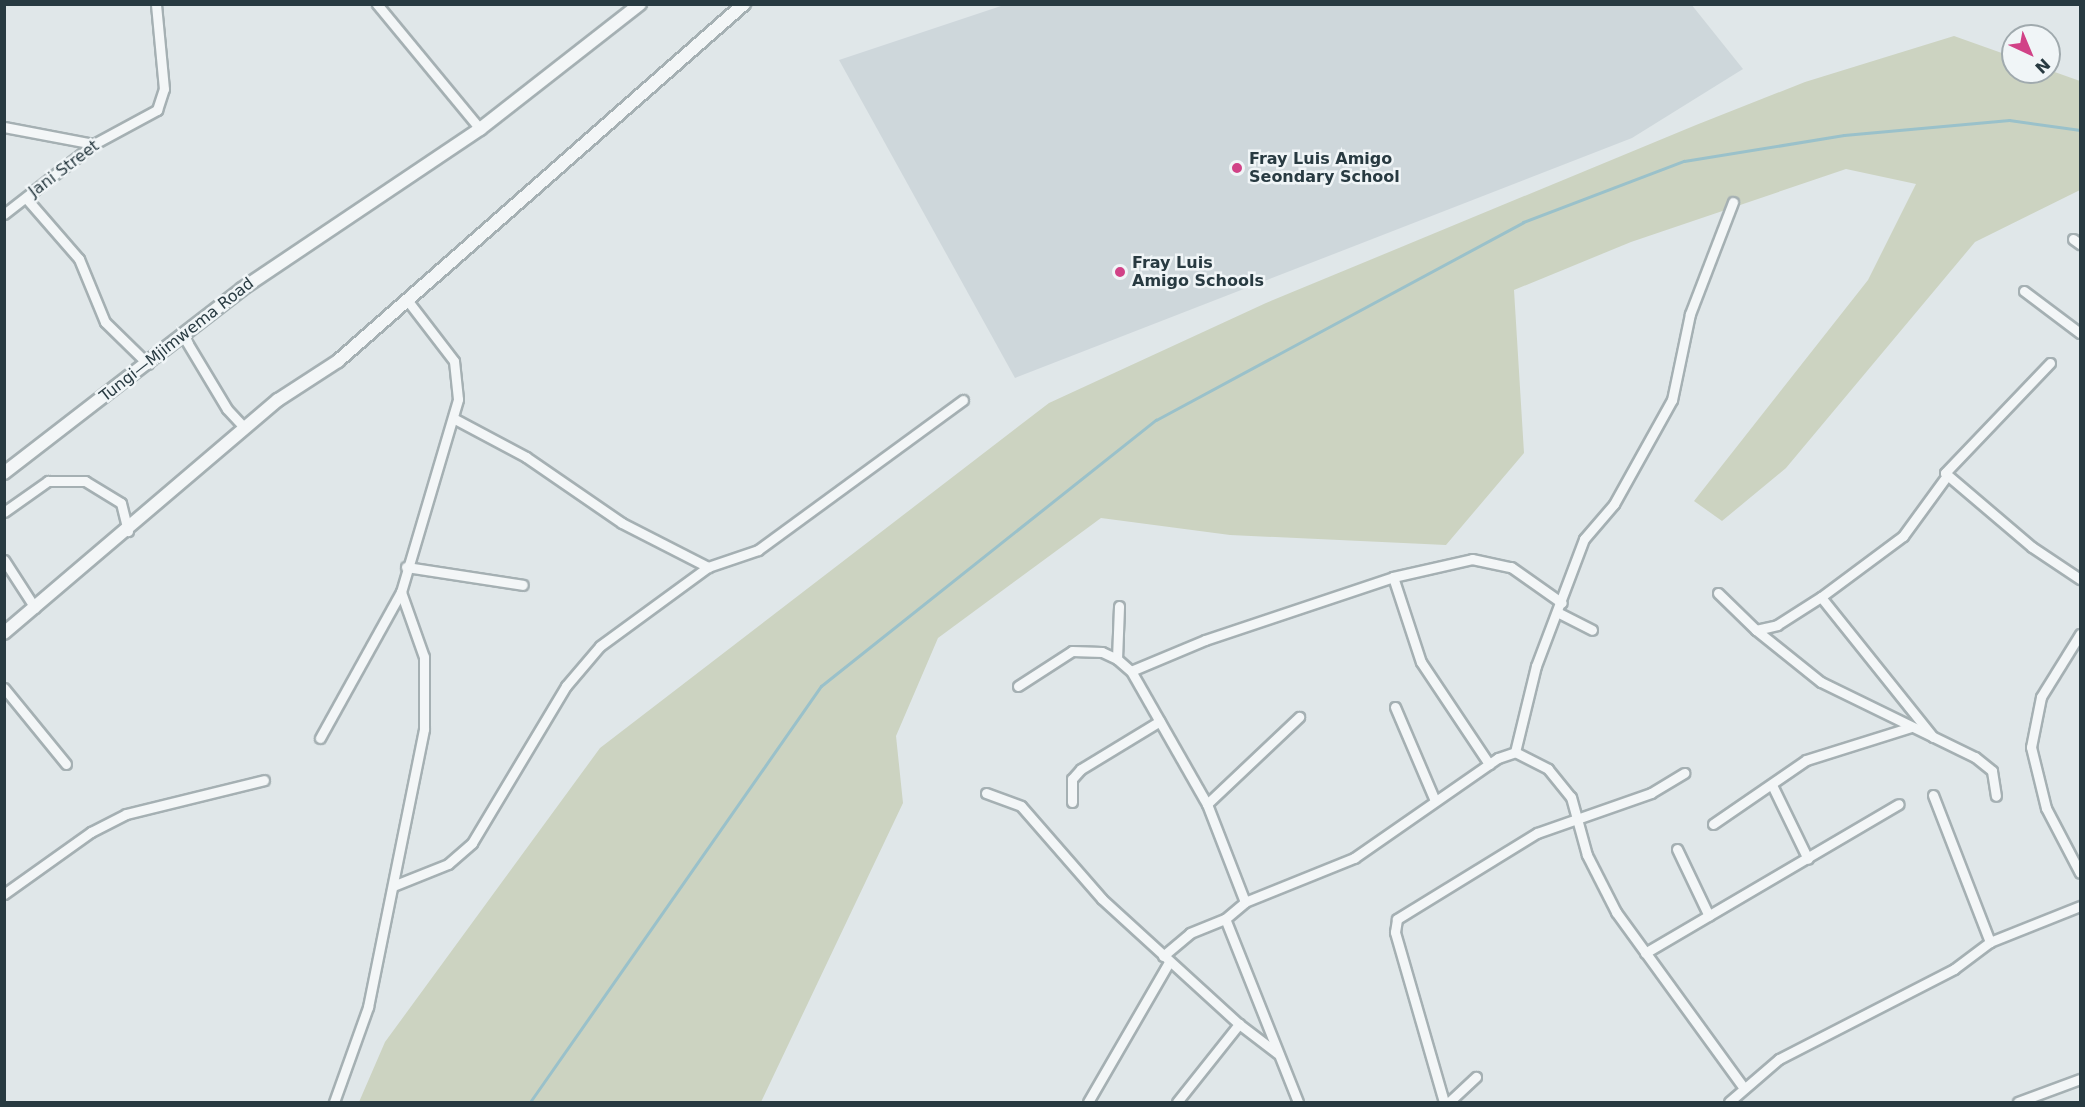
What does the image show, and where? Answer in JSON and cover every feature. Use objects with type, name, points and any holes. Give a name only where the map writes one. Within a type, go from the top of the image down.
[{"type":"street","name":"Jani Street","points":[[4,214],[94,144],[157,110],[162,99],[156,4]]},
{"type":"street","points":[[377,4],[480,129]]},
{"type":"street","name":"Tungi—Mjimwema Road","points":[[4,473],[148,364],[182,334],[352,211],[480,129],[640,4]]},
{"type":"street","points":[[4,633],[128,531],[245,428],[408,301],[744,4]]},
{"type":"street","points":[[4,127],[94,144]]},
{"type":"street","points":[[26,198],[79,259],[105,322],[148,364]]},
{"type":"street","points":[[1515,752],[1536,666],[1559,614],[1584,539],[1614,504],[1672,400],[1694,304],[1733,202]]},
{"type":"street","points":[[2024,291],[2080,333]]},
{"type":"street","points":[[320,738],[401,592],[406,567],[453,418],[459,374],[408,301]]},
{"type":"street","points":[[182,334],[227,409],[245,428]]},
{"type":"street","points":[[1756,630],[1777,625],[1821,597],[1904,536],[1946,477],[1947,468],[2050,363]]},
{"type":"street","points":[[393,886],[459,856],[578,669],[600,646],[708,567],[758,550],[963,400]]},
{"type":"street","points":[[453,418],[526,456],[622,523],[708,567]]},
{"type":"street","points":[[1946,477],[2080,579]]},
{"type":"street","points":[[4,512],[48,481],[85,481],[121,503],[128,531]]},
{"type":"street","points":[[1131,671],[1205,640],[1393,577],[1472,559],[1493,561],[1511,567],[1562,603]]},
{"type":"street","points":[[4,560],[35,608]]},
{"type":"street","points":[[406,567],[523,585]]},
{"type":"street","points":[[1393,577],[1421,662],[1489,764]]},
{"type":"street","points":[[334,1102],[368,1007],[393,886],[426,690],[417,627],[401,592]]},
{"type":"street","points":[[1718,593],[1756,630],[1813,677],[1988,766],[1996,796]]},
{"type":"street","points":[[1821,597],[1933,737]]},
{"type":"street","points":[[1117,659],[1119,606]]},
{"type":"street","points":[[1559,614],[1592,630]]},
{"type":"street","points":[[2080,634],[2041,697],[2031,747],[2046,808],[2080,873]]},
{"type":"street","points":[[1018,686],[1072,651],[1102,652],[1117,659],[1131,671],[1207,804],[1245,902]]},
{"type":"street","points":[[4,688],[66,764]]},
{"type":"street","points":[[1395,707],[1435,801]]},
{"type":"street","points":[[1207,804],[1299,717]]},
{"type":"street","points":[[1072,802],[1072,779],[1081,769],[1160,721]]},
{"type":"street","points":[[1713,824],[1824,752],[1859,747],[1911,727]]},
{"type":"street","points":[[1088,1102],[1166,959],[1190,933],[1225,919],[1245,902],[1354,858],[1489,764],[1515,752]]},
{"type":"street","points":[[1515,752],[1548,769],[1580,814],[1587,855],[1616,912],[1743,1087]]},
{"type":"street","points":[[1444,1102],[1395,932],[1397,919],[1478,864],[1580,814],[1651,794],[1684,772]]},
{"type":"street","points":[[4,894],[91,832],[126,814],[264,780]]},
{"type":"street","points":[[1772,785],[1808,859]]},
{"type":"street","points":[[986,793],[1021,806],[1102,899],[1239,1024],[1278,1054]]},
{"type":"street","points":[[1933,795],[1990,942]]},
{"type":"street","points":[[1645,954],[1899,804]]},
{"type":"street","points":[[1677,849],[1709,916]]},
{"type":"street","points":[[1730,1102],[1743,1087],[1779,1059],[1954,969],[1990,942],[2080,906]]},
{"type":"street","points":[[1225,919],[1298,1102]]},
{"type":"street","points":[[1177,1102],[1239,1024]]},
{"type":"street","points":[[1449,1102],[1476,1077]]},
{"type":"street","points":[[2018,1102],[2078,1082]]},
{"type":"shaded area","name":"Fray Luis Amigo Schools","points":[[1691,4],[1743,69],[1632,138],[1015,378],[839,60],[1004,5]]},
{"type":"green space","points":[[1954,36],[2001,53],[2001,84],[2061,84],[2061,74],[2080,81],[2080,190],[1975,242],[1786,468],[1722,521],[1694,501],[1868,280],[1916,184],[1846,169],[1631,242],[1514,290],[1524,453],[1446,545],[1230,535],[1101,518],[938,638],[896,736],[903,803],[761,1102],[359,1102],[385,1042],[600,748],[1049,403],[1266,303],[1805,82]]},
{"type":"waterway","points":[[530,1102],[821,686],[1156,420],[1523,222],[1684,161],[1844,135],[2009,120],[2080,130]]},
{"type":"place","name":"Fray Luis Amigo Seondary School","points":[[1237,168]]},
{"type":"place","name":"Fray Luis Amigo Schools","points":[[1120,272]]}]
